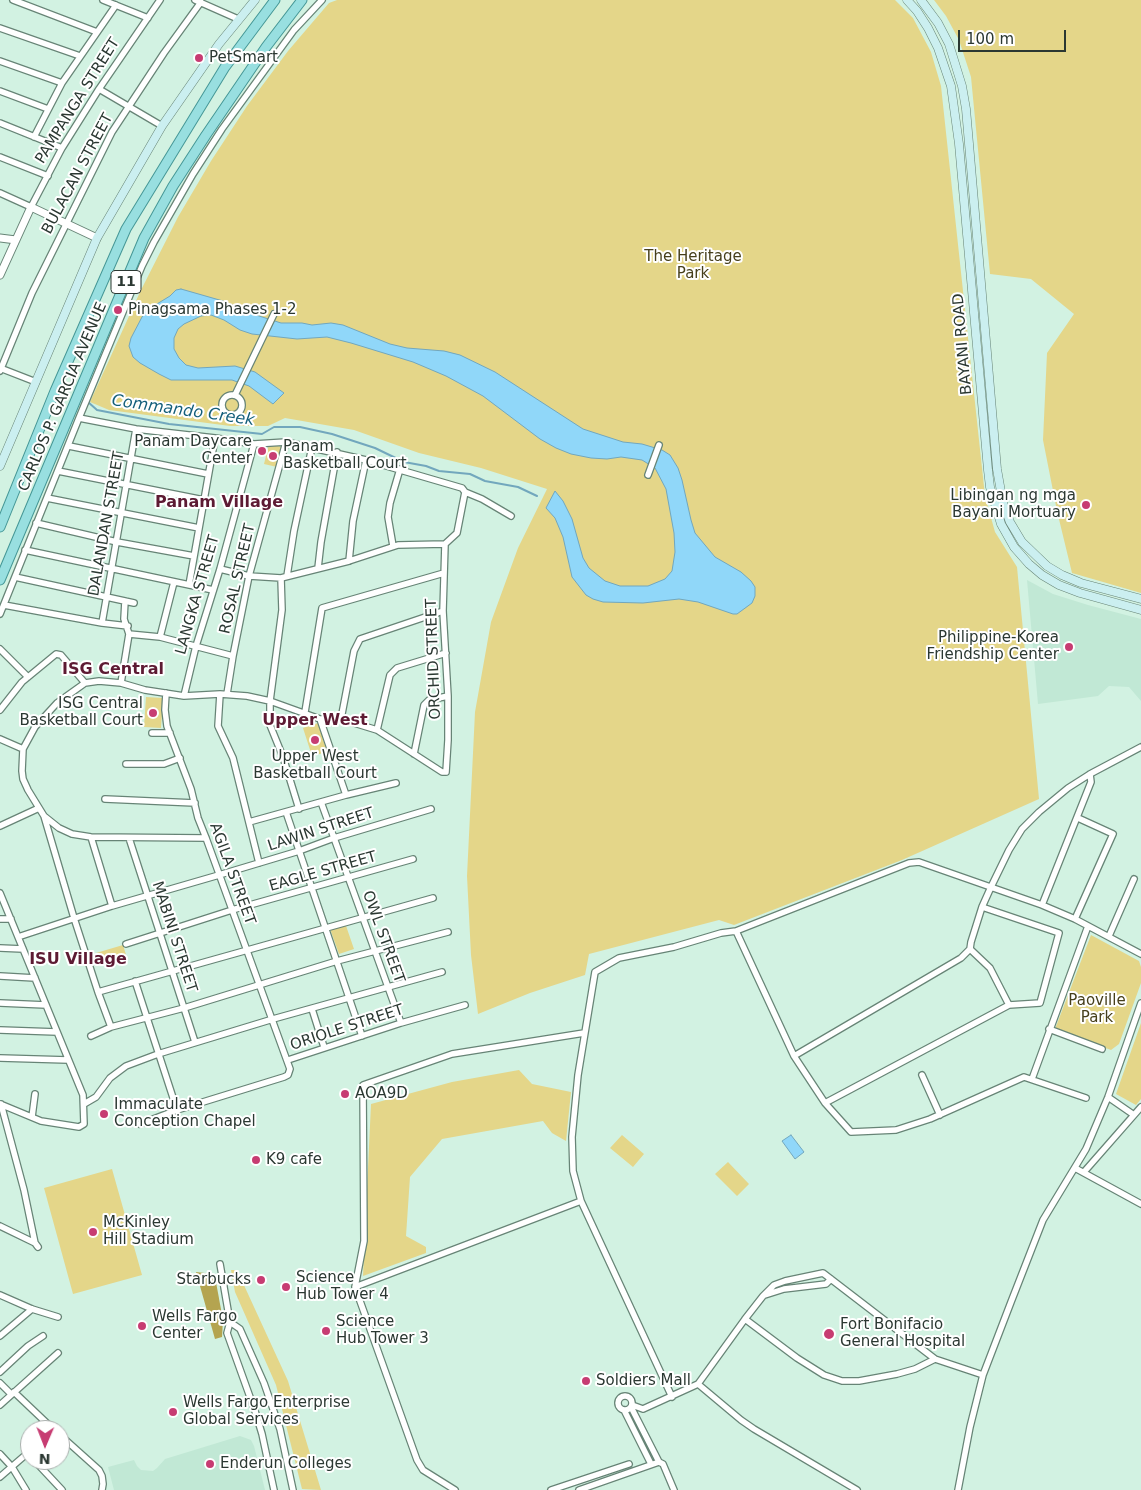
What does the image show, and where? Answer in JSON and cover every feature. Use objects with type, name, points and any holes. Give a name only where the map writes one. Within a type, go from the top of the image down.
[{"type":"main road","points":[[0,466],[97,238],[160,124],[238,19],[255,0]]},
{"type":"main road","name":"CARLOS P. GARCIA AVENUE","points":[[0,527],[55,391],[126,229],[225,67],[275,0]]},
{"type":"main road","name":"CARLOS P. GARCIA AVENUE","points":[[0,580],[144,238],[206,135],[256,61],[303,0]]},
{"type":"main road","name":"BAYANI ROAD","points":[[907,0],[928,28],[938,48],[952,86],[959,144],[988,470],[990,487],[1001,524],[1014,547],[1042,575],[1080,593],[1141,610]]},
{"type":"main road","name":"BAYANI ROAD","points":[[922,0],[938,23],[949,44],[962,86],[966,109],[997,469],[1003,503],[1010,522],[1022,542],[1047,566],[1074,580],[1141,598]]},
{"type":"main road","points":[[988,470],[997,469]]},
{"type":"street","points":[[13,0],[97,32]]},
{"type":"street","points":[[103,0],[148,18]]},
{"type":"street","name":"PAMPANGA STREET","points":[[0,275],[31,207],[62,148],[99,89],[160,0]]},
{"type":"street","points":[[0,614],[142,266],[193,174],[268,65],[294,30],[322,0]]},
{"type":"street","points":[[198,1],[238,19]]},
{"type":"street","name":"BULACAN STREET","points":[[0,369],[32,293],[112,132],[198,1]]},
{"type":"street","points":[[34,137],[62,84],[116,5]]},
{"type":"street","points":[[0,28],[80,56]]},
{"type":"street","points":[[0,61],[62,84]]},
{"type":"street","points":[[99,89],[160,124]]},
{"type":"street","points":[[0,91],[48,109]]},
{"type":"street","points":[[0,123],[62,148]]},
{"type":"street","points":[[0,157],[48,176]]},
{"type":"street","points":[[0,193],[97,238]]},
{"type":"street","points":[[0,238],[16,240]]},
{"type":"street","points":[[235,394],[274,314]]},
{"type":"street","points":[[0,369],[36,382]]},
{"type":"street","points":[[79,418],[136,430],[254,444],[286,442],[337,452],[400,469],[463,490],[512,516]]},
{"type":"street","name":"DALANDAN STREET","points":[[102,623],[136,430]]},
{"type":"street","points":[[189,585],[215,438]]},
{"type":"street","name":"ROSAL STREET","points":[[259,863],[233,758],[218,726],[249,576],[286,442]]},
{"type":"street","name":"LANGKA STREET","points":[[184,696],[196,646],[220,569],[254,444]]},
{"type":"street","points":[[648,474],[659,445]]},
{"type":"street","points":[[69,446],[208,474]]},
{"type":"street","points":[[300,809],[270,725],[270,701],[282,610],[284,577],[312,447]]},
{"type":"street","points":[[318,568],[337,452]]},
{"type":"street","points":[[349,561],[353,521],[366,460]]},
{"type":"street","points":[[393,546],[388,517],[400,469]]},
{"type":"street","points":[[58,471],[204,500]]},
{"type":"street","points":[[220,569],[249,576],[284,577],[349,561],[393,546],[445,544],[457,533],[463,490]]},
{"type":"street","points":[[47,498],[199,528]]},
{"type":"street","points":[[36,523],[117,542],[194,556]]},
{"type":"street","name":"ORCHID STREET","points":[[414,754],[442,772],[446,772],[448,696],[443,611],[445,544]]},
{"type":"street","points":[[25,550],[213,590]]},
{"type":"street","points":[[305,712],[322,608],[444,573]]},
{"type":"street","points":[[15,578],[134,603]]},
{"type":"street","points":[[160,637],[174,582]]},
{"type":"street","points":[[120,683],[129,634],[128,626],[124,619],[125,601]]},
{"type":"street","points":[[4,605],[128,626]]},
{"type":"street","points":[[341,719],[354,651],[360,639],[443,611]]},
{"type":"street","points":[[129,634],[160,637],[233,656]]},
{"type":"street","points":[[0,649],[28,677]]},
{"type":"street","points":[[377,730],[390,675],[397,668],[446,653]]},
{"type":"street","points":[[0,710],[22,682],[56,654],[59,654],[85,683]]},
{"type":"street","points":[[111,1027],[74,918],[44,816],[23,779],[23,749],[35,727],[57,703],[85,683],[100,681],[120,683],[145,690],[184,696],[224,694],[247,696],[305,712],[320,719],[341,719],[377,730],[414,754],[424,705],[429,700],[448,696]]},
{"type":"street","name":"AGILA STREET","points":[[166,693],[165,710],[170,733],[246,950],[288,1060]]},
{"type":"street","points":[[320,719],[346,795]]},
{"type":"street","points":[[152,733],[170,733]]},
{"type":"street","points":[[0,740],[23,749]]},
{"type":"street","points":[[794,1056],[961,958],[970,949],[970,942],[982,907],[1009,850],[1022,829],[1068,788],[1141,747]]},
{"type":"street","points":[[126,764],[164,764],[180,758]]},
{"type":"street","points":[[1042,905],[1092,782],[1090,774]]},
{"type":"street","points":[[249,822],[346,795],[396,784]]},
{"type":"street","points":[[105,799],[195,803]]},
{"type":"street","name":"OWL STREET","points":[[321,802],[401,1023]]},
{"type":"street","points":[[0,826],[39,808]]},
{"type":"street","name":"LAWIN STREET","points":[[18,937],[112,906],[299,851],[334,838],[431,809]]},
{"type":"street","points":[[286,812],[362,1036]]},
{"type":"street","points":[[44,816],[65,832],[91,837],[206,838]]},
{"type":"street","points":[[1075,919],[1113,834],[1078,818]]},
{"type":"street","points":[[91,837],[112,906]]},
{"type":"street","name":"MABINI STREET","points":[[129,838],[195,1042]]},
{"type":"street","name":"EAGLE STREET","points":[[126,944],[232,910],[413,859]]},
{"type":"street","points":[[672,1397],[581,1201],[574,1177],[572,1160],[578,1075],[596,972],[619,958],[674,947],[721,933],[736,931],[909,863],[919,862],[1042,905],[1075,919],[1141,954]]},
{"type":"street","points":[[1109,936],[1134,879]]},
{"type":"street","points":[[0,894],[83,1095],[84,1124],[83,1126],[41,1120],[0,1104]]},
{"type":"street","points":[[98,992],[433,898]]},
{"type":"street","points":[[825,1103],[1009,1005],[1040,1002],[1059,933],[982,907]]},
{"type":"street","points":[[0,919],[11,920]]},
{"type":"street","points":[[1032,1079],[1088,926]]},
{"type":"street","points":[[736,931],[794,1056],[825,1103],[851,1132],[896,1130],[940,1115],[1024,1077],[1086,1098]]},
{"type":"street","points":[[91,1036],[111,1027],[184,1008],[337,961],[448,932]]},
{"type":"street","points":[[0,948],[23,949]]},
{"type":"street","points":[[970,949],[990,968],[1009,1005]]},
{"type":"street","points":[[84,1104],[96,1097],[110,1078],[118,1071],[158,1054],[273,1019],[442,972]]},
{"type":"street","points":[[0,976],[35,978]]},
{"type":"street","points":[[135,982],[177,1110]]},
{"type":"street","points":[[0,1002],[46,1005]]},
{"type":"street","points":[[958,1490],[970,1427],[983,1375],[1043,1220],[1086,1149],[1108,1097],[1141,1003]]},
{"type":"street","name":"ORIOLE STREET","points":[[140,1124],[177,1110],[284,1077],[290,1069],[288,1060],[401,1023],[465,1005]]},
{"type":"street","points":[[312,1009],[324,1047]]},
{"type":"street","points":[[1049,1029],[1102,1049]]},
{"type":"street","points":[[0,1030],[57,1032]]},
{"type":"street","points":[[455,1490],[422,1470],[417,1460],[355,1287],[364,1242],[362,1085],[452,1054],[584,1033]]},
{"type":"street","points":[[0,1058],[68,1060]]},
{"type":"street","points":[[922,1074],[940,1115]]},
{"type":"street","points":[[32,1117],[35,1094]]},
{"type":"street","points":[[1084,1172],[1138,1112],[1108,1097]]},
{"type":"street","points":[[0,1104],[24,1190],[36,1245],[0,1226]]},
{"type":"street","points":[[1076,1168],[1141,1204]]},
{"type":"street","points":[[355,1287],[581,1201]]},
{"type":"street","points":[[220,1264],[230,1322],[227,1332],[255,1411],[274,1490]]},
{"type":"street","points":[[624,1410],[631,1406],[643,1409],[698,1384],[745,1319],[774,1285],[785,1280],[823,1273],[935,1359],[983,1375]]},
{"type":"street","points":[[763,1296],[784,1289],[826,1284],[831,1279]]},
{"type":"street","points":[[0,1295],[32,1309],[58,1317]]},
{"type":"street","points":[[0,1336],[32,1309]]},
{"type":"street","points":[[745,1319],[797,1358],[824,1375],[842,1381],[859,1381],[897,1374],[915,1369],[935,1359]]},
{"type":"street","points":[[230,1322],[240,1329],[264,1383],[280,1429],[293,1490]]},
{"type":"street","points":[[0,1372],[28,1346],[43,1336]]},
{"type":"street","points":[[0,1405],[58,1353]]},
{"type":"street","points":[[0,1383],[43,1420]]},
{"type":"street","points":[[698,1384],[741,1420],[798,1456],[858,1490]]},
{"type":"street","points":[[651,1464],[624,1410],[618,1405],[618,1400],[621,1396],[628,1396],[631,1400],[631,1406],[674,1490]]},
{"type":"street","points":[[70,1444],[99,1470],[102,1476],[102,1490]]},
{"type":"street","points":[[0,1454],[12,1467],[26,1490]]},
{"type":"street","points":[[0,1477],[20,1461]]},
{"type":"street","points":[[579,1490],[659,1462]]},
{"type":"street","points":[[551,1490],[629,1464]]},
{"type":"street","points":[[43,1470],[62,1490]]},
{"type":"shaded area","name":"Philippine-Korea Friendship Center","points":[[1027,580],[1053,594],[1141,619],[1141,701],[1129,687],[1109,686],[1098,696],[1038,704]]},
{"type":"shaded area","points":[[196,1272],[215,1277],[223,1320],[222,1337],[215,1339]]},
{"type":"shaded area","name":"Enderun Colleges","points":[[240,1436],[251,1440],[254,1446],[265,1490],[114,1490],[108,1467],[134,1460],[141,1470],[153,1471],[165,1459]]},
{"type":"green space","name":"The Heritage Park","points":[[337,0],[895,0],[913,18],[931,52],[941,86],[985,496],[995,532],[1017,567],[1039,799],[902,860],[734,925],[719,920],[589,954],[585,975],[530,993],[478,1014],[471,955],[467,876],[475,712],[491,622],[518,548],[547,489],[481,468],[419,453],[354,430],[285,418],[268,426],[230,426],[109,410],[90,402],[140,292],[178,217],[211,161],[247,106],[288,51],[329,3]]},
{"type":"green space","points":[[934,0],[1141,0],[1141,593],[1072,573],[1043,440],[1047,353],[1074,314],[1031,279],[990,274],[971,77],[959,40],[946,16]]},
{"type":"green space","name":"Panam Basketball Court","points":[[269,444],[282,447],[277,467],[264,464]]},
{"type":"green space","name":"ISG Central Basketball Court","points":[[146,697],[163,698],[161,728],[144,727]]},
{"type":"green space","name":"Upper West Basketball Court","points":[[318,723],[327,752],[312,756],[303,728]]},
{"type":"green space","points":[[344,920],[354,949],[339,954],[329,926]]},
{"type":"green space","name":"Paoville Park","points":[[1091,935],[1139,961],[1141,967],[1141,983],[1119,1044],[1111,1050],[1055,1029]]},
{"type":"green space","points":[[123,945],[127,958],[100,966],[96,953]]},
{"type":"green space","points":[[1141,1023],[1141,1099],[1136,1105],[1116,1094]]},
{"type":"green space","points":[[519,1070],[532,1084],[571,1092],[566,1141],[552,1133],[543,1121],[442,1139],[410,1177],[406,1236],[426,1247],[426,1253],[363,1276],[371,1104],[452,1082]]},
{"type":"green space","points":[[622,1135],[644,1154],[633,1167],[610,1148]]},
{"type":"green space","points":[[728,1162],[749,1184],[737,1196],[715,1174]]},
{"type":"green space","name":"McKinley Hill Stadium","points":[[112,1169],[142,1275],[73,1294],[44,1188]]},
{"type":"green space","points":[[231,1270],[237,1270],[288,1381],[321,1490],[302,1489],[276,1385],[235,1292]]},
{"type":"water","points":[[181,289],[223,301],[281,323],[312,325],[331,323],[343,325],[390,344],[460,355],[495,372],[583,429],[623,442],[642,444],[662,450],[670,455],[678,468],[695,533],[715,557],[741,572],[751,581],[755,587],[755,596],[752,603],[737,614],[733,614],[698,602],[679,599],[643,603],[603,602],[586,595],[572,577],[563,537],[555,518],[546,508],[555,491],[563,501],[572,519],[583,558],[589,568],[605,581],[620,586],[648,586],[665,579],[672,571],[675,552],[674,533],[666,489],[655,468],[642,460],[621,457],[607,459],[591,458],[571,454],[556,448],[540,439],[483,396],[446,376],[413,362],[327,337],[297,339],[252,334],[211,315],[201,316],[178,329],[174,338],[174,349],[179,358],[186,365],[198,368],[235,366],[255,372],[284,393],[273,404],[249,386],[232,380],[171,380],[159,374],[133,357],[129,346],[131,338],[147,310],[170,296],[176,290]]},
{"type":"water","points":[[791,1135],[804,1152],[795,1159],[782,1141]]},
{"type":"waterway","name":"Commando Creek","points":[[88,402],[97,410],[169,424],[262,434],[274,427],[300,427],[332,434],[375,448],[404,462],[426,466],[439,471],[470,474],[485,481],[518,487],[537,496]]},
{"type":"place","name":"PetSmart","points":[[199,58]]},
{"type":"place","name":"Pinagsama Phases 1-2","points":[[118,310]]},
{"type":"place","name":"Panam Daycare Center","points":[[262,451]]},
{"type":"place","name":"Panam Basketball Court","points":[[273,456]]},
{"type":"place","name":"Libingan ng mga Bayani Mortuary","points":[[1086,505]]},
{"type":"place","name":"Philippine-Korea Friendship Center","points":[[1069,647]]},
{"type":"place","name":"ISG Central Basketball Court","points":[[153,713]]},
{"type":"place","name":"Upper West Basketball Court","points":[[315,740]]},
{"type":"place","name":"AOA9D","points":[[345,1094]]},
{"type":"place","name":"Immaculate Conception Chapel","points":[[104,1114]]},
{"type":"place","name":"K9 cafe","points":[[256,1160]]},
{"type":"place","name":"McKinley Hill Stadium","points":[[93,1232]]},
{"type":"place","name":"Starbucks","points":[[261,1280]]},
{"type":"place","name":"Science Hub Tower 4","points":[[286,1287]]},
{"type":"place","name":"Wells Fargo Center","points":[[142,1326]]},
{"type":"place","name":"Science Hub Tower 3","points":[[326,1331]]},
{"type":"place","name":"Fort Bonifacio General Hospital","points":[[829,1334]]},
{"type":"place","name":"Soldiers Mall","points":[[586,1381]]},
{"type":"place","name":"Wells Fargo Enterprise Global Services","points":[[173,1412]]},
{"type":"place","name":"Enderun Colleges","points":[[210,1464]]},
{"type":"district","name":"Panam Village","points":[[219,503]]},
{"type":"district","name":"ISG Central","points":[[113,670]]},
{"type":"district","name":"Upper West","points":[[315,721]]},
{"type":"district","name":"ISU Village","points":[[78,960]]}]
